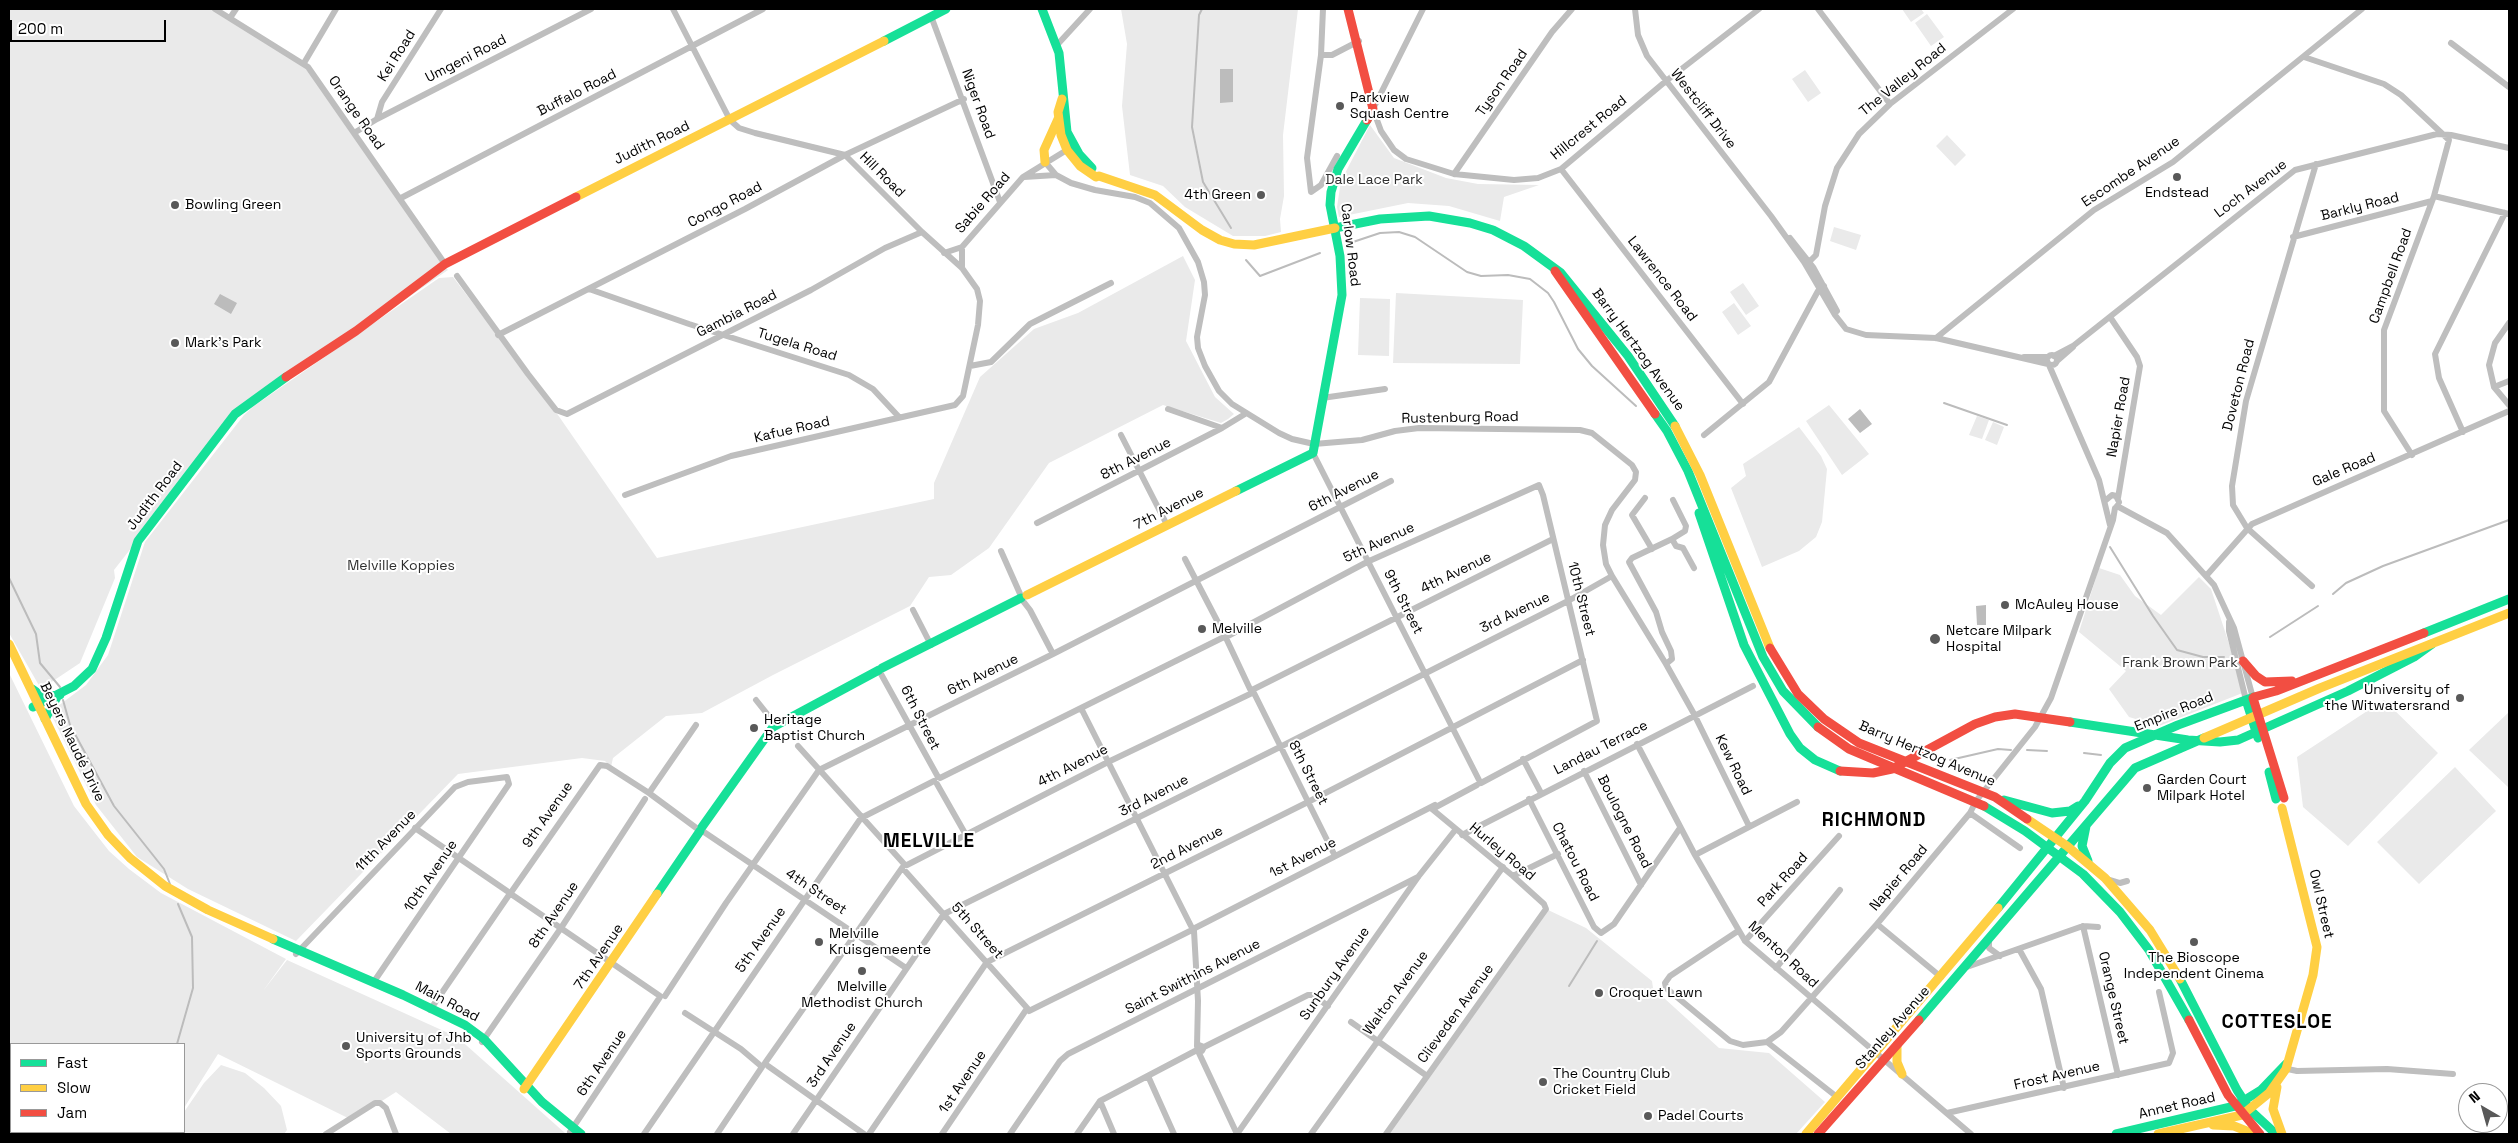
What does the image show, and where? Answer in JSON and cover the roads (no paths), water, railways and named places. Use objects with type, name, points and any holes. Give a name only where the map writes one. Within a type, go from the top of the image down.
[{"type":"main road","name":"Judith Road","points":[[36,706],[58,696],[82,680],[99,656],[140,537],[237,412],[337,337],[378,313],[429,278],[445,264],[946,9]]},
{"type":"main road","name":"Barry Hertzog Avenue","points":[[1042,9],[1057,46],[1061,67],[1062,99],[1070,148]]},
{"type":"main road","points":[[1348,9],[1358,42]]},
{"type":"main road","points":[[1352,9],[1360,56],[1373,109]]},
{"type":"main road","name":"Barry Hertzog Avenue","points":[[1062,99],[1059,104],[1058,119],[1061,135],[1083,168],[1096,177],[1099,176],[1155,195],[1202,230],[1234,244],[1273,242],[1380,218],[1429,216],[1464,222],[1493,230],[1524,246],[1566,277],[1597,315],[1672,419],[1700,475],[1771,649],[1782,671],[1798,694],[1824,719],[1859,742],[1940,777],[1994,797],[2067,846],[2106,878],[2150,930],[2177,972],[2246,1109]]},
{"type":"main road","name":"Carlow Road","points":[[1313,448],[1342,295],[1340,256],[1330,209],[1331,192],[1336,173],[1373,109]]},
{"type":"main road","points":[[1045,162],[1044,150],[1058,119]]},
{"type":"main road","name":"Barry Hertzog Avenue","points":[[1554,268],[1561,281],[1649,402],[1682,459],[1763,657],[1776,681],[1796,708],[1822,731],[1849,749],[1976,802],[2010,821],[2083,874],[2106,897],[2149,950],[2176,995],[2220,1082],[2235,1106],[2246,1109]]},
{"type":"main road","name":"7th Avenue","points":[[525,1088],[764,739],[776,725],[868,678],[883,673],[897,663],[931,645],[1167,525],[1313,448]]},
{"type":"main road","points":[[1682,459],[1739,631],[1781,717],[1794,741],[1808,755],[1827,766],[1852,773],[1873,773],[1892,768],[1985,720],[2004,715],[2025,714],[2220,742],[2247,738],[2414,658],[2432,644]]},
{"type":"main road","name":"Empire Road","points":[[1941,977],[2085,801],[2110,763],[2125,748],[2178,725],[2307,678],[2509,599]]},
{"type":"main road","points":[[1963,968],[2088,821],[2138,766],[2509,613]]},
{"type":"main road","name":"Beyers Naudé Drive","points":[[9,644],[31,689],[36,706],[45,719],[89,809],[108,835],[130,858],[165,886],[194,903],[298,952]]},
{"type":"main road","name":"Beyers Naudé Drive","points":[[9,657],[36,706],[79,802],[101,836],[118,855],[152,882],[181,900],[298,952]]},
{"type":"main road","points":[[2243,662],[2256,676],[2267,683],[2307,678]]},
{"type":"main road","points":[[31,689],[42,696],[58,696]]},
{"type":"main road","points":[[45,719],[48,710],[58,696]]},
{"type":"main road","points":[[2250,699],[2255,717]]},
{"type":"main road","name":"Owl Street","points":[[2246,1109],[2279,1082],[2312,981],[2316,947],[2282,808],[2286,805],[2280,799],[2255,717]]},
{"type":"main road","points":[[1994,797],[2052,813],[2070,811],[2085,801]]},
{"type":"main road","points":[[2088,821],[2082,836],[2082,846],[2089,863]]},
{"type":"main road","name":"Main Road","points":[[298,952],[430,1009],[483,1041],[525,1088],[572,1131],[581,1134]]},
{"type":"main road","name":"Stanley Avenue","points":[[1818,1134],[1963,968]]},
{"type":"main road","name":"Stanley Avenue","points":[[1806,1134],[1941,977]]},
{"type":"main road","points":[[1897,1045],[1897,1062],[1902,1074]]},
{"type":"main road","name":"Owl Street","points":[[2246,1109],[2267,1084],[2285,1067]]},
{"type":"main road","points":[[2279,1082],[2273,1109],[2282,1134]]},
{"type":"main road","name":"Annet Road","points":[[2116,1134],[2235,1106]]},
{"type":"main road","points":[[2246,1109],[2260,1134]]},
{"type":"main road","points":[[2246,1109],[2276,1134]]},
{"type":"main road","name":"Annet Road","points":[[2158,1134],[2203,1125],[2246,1109]]},
{"type":"main road","points":[[2203,1125],[2234,1126],[2254,1134]]},
{"type":"street","name":"Orange Road","points":[[215,9],[304,63],[401,198],[445,264]]},
{"type":"street","points":[[230,18],[236,9]]},
{"type":"street","points":[[304,63],[336,9]]},
{"type":"street","name":"Kei Road","points":[[377,119],[382,102],[441,9]]},
{"type":"street","name":"Umgeni Road","points":[[354,133],[377,119],[591,9]]},
{"type":"street","points":[[673,9],[730,120]]},
{"type":"street","name":"Buffalo Road","points":[[401,198],[763,9]]},
{"type":"street","points":[[1057,46],[1090,9]]},
{"type":"street","points":[[1323,9],[1321,55],[1307,158],[1309,188],[1311,192],[1320,184],[1337,156]]},
{"type":"street","name":"Carlow Road","points":[[1373,109],[1423,9]]},
{"type":"street","name":"Tyson Road","points":[[1454,174],[1552,32],[1572,9]]},
{"type":"street","name":"Westcliff Drive","points":[[1635,9],[1638,35],[1643,50],[1807,262],[1839,320],[1846,329],[1860,334],[1936,338],[2024,357],[2036,362],[2052,361]]},
{"type":"street","name":"Hillcrest Road","points":[[1373,109],[1381,131],[1397,153],[1406,159],[1454,174],[1492,179],[1542,177],[1561,169],[1666,82],[1759,9]]},
{"type":"street","points":[[1818,9],[1890,104]]},
{"type":"street","name":"The Valley Road","points":[[1807,262],[1818,248],[1825,206],[1837,168],[1859,134],[1890,104],[2013,9]]},
{"type":"street","name":"Escombe Avenue","points":[[1936,338],[2086,216],[2173,162],[2362,9]]},
{"type":"street","name":"Niger Road","points":[[931,16],[964,99],[1000,202]]},
{"type":"street","points":[[1321,55],[1332,55],[1358,42]]},
{"type":"street","points":[[2452,42],[2509,87]]},
{"type":"street","points":[[2304,56],[2384,84],[2401,95],[2443,134]]},
{"type":"street","name":"Congo Road","points":[[498,334],[589,289],[845,155],[964,99]]},
{"type":"street","name":"Hill Road","points":[[730,120],[739,128],[755,133],[845,155],[922,232],[962,268],[977,289],[980,301],[970,366],[963,396]]},
{"type":"street","name":"Loch Avenue","points":[[2052,361],[2067,355],[2073,346],[2288,174],[2316,164],[2443,134],[2509,148]]},
{"type":"street","name":"Campbell Road","points":[[2412,455],[2384,411],[2384,338],[2389,314],[2433,199],[2449,143],[2443,134]]},
{"type":"street","name":"Sabie Road","points":[[944,253],[962,247],[1023,177],[1070,148]]},
{"type":"street","name":"Rustenburg Road","points":[[1045,162],[1056,174],[1084,188],[1142,199],[1157,207],[1179,228],[1198,262],[1204,282],[1205,295],[1197,337],[1201,357],[1219,391],[1245,414],[1292,439],[1313,448],[1362,440],[1395,431],[1419,428],[1580,430],[1592,433],[1632,465],[1636,472],[1635,480],[1612,510],[1605,525],[1604,552],[1612,576],[1694,714]]},
{"type":"street","name":"Doveton Road","points":[[2312,586],[2247,528],[2235,510],[2232,498],[2242,418],[2293,237],[2316,164]]},
{"type":"street","name":"Lawrence Road","points":[[1561,169],[1743,404]]},
{"type":"street","name":"Sabie Road","points":[[1023,177],[1056,174]]},
{"type":"street","name":"Barkly Road","points":[[2293,237],[2433,199],[2507,214]]},
{"type":"street","points":[[2463,432],[2439,378],[2435,354],[2507,214]]},
{"type":"street","name":"Gambia Road","points":[[498,334],[562,414],[573,412],[885,248],[922,232]]},
{"type":"street","name":"Sabie Road","points":[[962,247],[962,268]]},
{"type":"street","points":[[458,276],[498,334]]},
{"type":"street","points":[[970,366],[990,363],[1030,324],[1110,283]]},
{"type":"street","points":[[1704,435],[1769,382],[1822,288]]},
{"type":"street","name":"Tugela Road","points":[[589,289],[722,335],[849,375],[873,389],[899,418]]},
{"type":"street","name":"Napier Road","points":[[1767,1042],[1781,1032],[1877,924],[1970,813],[1976,802],[2028,737],[2051,698],[2110,525],[2113,501],[2122,471],[2140,366],[2135,353],[2110,317]]},
{"type":"street","points":[[2509,323],[2495,343],[2489,358],[2494,387],[2509,405]]},
{"type":"street","points":[[2052,361],[2057,379],[2099,480],[2113,501],[2167,533],[2217,591],[2229,622],[2234,628],[2250,699]]},
{"type":"street","points":[[2494,387],[2509,381]]},
{"type":"street","points":[[1322,398],[1385,389]]},
{"type":"street","name":"Kafue Road","points":[[625,495],[731,456],[952,406],[959,403],[963,396]]},
{"type":"street","points":[[1168,409],[1222,428]]},
{"type":"street","name":"Gale Road","points":[[2206,576],[2247,528],[2265,518],[2509,411]]},
{"type":"street","name":"8th Avenue","points":[[1037,523],[1222,428],[1245,414]]},
{"type":"street","points":[[1121,435],[1167,525]]},
{"type":"street","name":"9th Street","points":[[1313,448],[1339,507],[1479,782]]},
{"type":"street","name":"6th Avenue","points":[[572,1131],[662,996],[818,770],[1053,654],[1391,481]]},
{"type":"street","name":"10th Street","points":[[1539,485],[1543,494],[1597,720]]},
{"type":"street","name":"5th Avenue","points":[[644,1134],[861,818],[938,781],[1367,562],[1539,485]]},
{"type":"street","points":[[1645,498],[1632,515],[1652,549]]},
{"type":"street","points":[[1666,664],[1672,658],[1671,652],[1660,627],[1657,613],[1629,564],[1630,559],[1672,539],[1686,528],[1673,500]]},
{"type":"street","name":"4th Avenue","points":[[717,1134],[855,934],[896,876],[905,868],[966,834],[1252,692],[1395,617],[1553,539]]},
{"type":"street","points":[[1672,539],[1676,546],[1683,548],[1694,568]]},
{"type":"street","points":[[1001,552],[1053,654]]},
{"type":"street","name":"8th Street","points":[[1185,559],[1335,856]]},
{"type":"street","name":"3rd Avenue","points":[[793,1134],[944,914],[1280,746],[1612,576]]},
{"type":"street","points":[[913,610],[931,645]]},
{"type":"street","points":[[2229,622],[2229,631],[2250,699]]},
{"type":"street","name":"2nd Avenue","points":[[868,1134],[987,962],[1308,802],[1583,660]]},
{"type":"street","name":"6th Street","points":[[883,673],[966,834]]},
{"type":"street","name":"Landau Terrace","points":[[1462,834],[1694,714],[1753,686]]},
{"type":"street","points":[[756,700],[776,725]]},
{"type":"street","points":[[1081,708],[1192,929],[1198,1033],[1203,1064],[1237,1134]]},
{"type":"street","name":"Kew Road","points":[[1694,714],[1749,826]]},
{"type":"street","name":"1st Avenue","points":[[942,1134],[1028,1010],[1442,803],[1523,759],[1595,724],[1597,720]]},
{"type":"street","name":"8th Avenue","points":[[483,1041],[561,928],[696,725]]},
{"type":"street","name":"Menton Road","points":[[1637,744],[1680,828],[1745,941],[1972,1134]]},
{"type":"street","name":"5th Street","points":[[798,746],[1028,1010]]},
{"type":"street","points":[[1523,759],[1541,793]]},
{"type":"street","name":"4th Street","points":[[602,764],[906,968]]},
{"type":"street","name":"9th Avenue","points":[[430,1009],[596,768],[602,764]]},
{"type":"street","name":"Boulogne Road","points":[[1584,771],[1641,885]]},
{"type":"street","name":"11th Avenue","points":[[298,952],[415,828],[461,784],[505,776],[509,779]]},
{"type":"street","name":"10th Avenue","points":[[372,985],[509,784],[509,779]]},
{"type":"street","name":"Chatou Road","points":[[1529,799],[1594,927],[1601,934],[1614,924],[1641,885]]},
{"type":"street","points":[[1695,855],[1798,802]]},
{"type":"street","name":"Hurley Road","points":[[1433,807],[1456,829],[1513,876],[1544,904],[1546,909]]},
{"type":"street","points":[[1970,813],[2020,848]]},
{"type":"street","points":[[415,828],[662,996]]},
{"type":"street","points":[[1641,885],[1680,828]]},
{"type":"street","name":"Sunbury Avenue","points":[[1237,1134],[1418,877],[1456,829]]},
{"type":"street","name":"Park Road","points":[[1745,941],[1839,836]]},
{"type":"street","points":[[1513,876],[1558,854]]},
{"type":"street","name":"Walton Avenue","points":[[1311,1134],[1503,868]]},
{"type":"street","name":"Saint Swithins Avenue","points":[[1010,1134],[1063,1057],[1418,877]]},
{"type":"street","points":[[2106,878],[2120,883],[2127,881]]},
{"type":"street","points":[[1776,968],[1840,890]]},
{"type":"street","name":"Clieveden Avenue","points":[[1386,1134],[1546,909]]},
{"type":"street","points":[[1877,924],[1941,977]]},
{"type":"street","points":[[1963,968],[2083,926],[2098,926]]},
{"type":"street","name":"Orange Street","points":[[2083,926],[2118,1075]]},
{"type":"street","points":[[1738,931],[1670,976],[1665,983],[1666,988],[1730,1040],[1743,1044],[1767,1042],[1837,1097]]},
{"type":"street","points":[[1989,936],[1987,944],[1989,948],[2000,956]]},
{"type":"street","points":[[2018,949],[2041,990],[2064,1088]]},
{"type":"street","name":"Frost Avenue","points":[[1947,1113],[2064,1088],[2171,1061],[2173,1053],[2158,992]]},
{"type":"street","points":[[1077,1134],[1100,1101],[1200,1048],[1308,995],[1315,996],[1328,1006]]},
{"type":"street","points":[[685,1013],[864,1134]]},
{"type":"street","points":[[1351,1022],[1427,1076]]},
{"type":"street","points":[[2285,1067],[2297,1071],[2387,1069],[2453,1074]]},
{"type":"street","points":[[1148,1076],[1174,1134]]},
{"type":"street","points":[[1100,1101],[1114,1134]]},
{"type":"street","points":[[328,1134],[378,1103],[386,1108],[396,1134]]},
{"type":"waterway","points":[[1202,9],[1199,15],[1192,127],[1203,182],[1231,228]]},
{"type":"waterway","points":[[1347,244],[1380,233],[1399,232],[1415,237],[1467,272],[1481,276],[1508,275],[1530,279],[1548,293],[1578,349],[1592,366],[1636,406]]},
{"type":"waterway","points":[[1246,260],[1260,276],[1320,253]]},
{"type":"waterway","points":[[1944,403],[2007,425]]},
{"type":"waterway","points":[[2333,594],[2346,583],[2383,566],[2509,520]]},
{"type":"waterway","points":[[2110,547],[2153,616],[2177,650],[2203,657],[2224,657]]},
{"type":"waterway","points":[[9,578],[36,634],[40,663],[60,687]]},
{"type":"waterway","points":[[2270,637],[2318,606]]},
{"type":"waterway","points":[[63,700],[70,725],[114,806],[164,869],[170,884]]},
{"type":"waterway","points":[[1950,760],[1998,749],[2011,750]]},
{"type":"waterway","points":[[2027,750],[2047,751]]},
{"type":"waterway","points":[[2084,753],[2101,755]]},
{"type":"waterway","points":[[177,1043],[193,988],[192,937],[178,904]]},
{"type":"waterway","points":[[1569,986],[1597,941]]},
{"type":"place","name":"Parkview Squash Centre","points":[[1340,106]]},
{"type":"place","name":"Endstead","points":[[2177,177]]},
{"type":"place","name":"4th Green","points":[[1261,195]]},
{"type":"place","name":"Bowling Green","points":[[175,205]]},
{"type":"place","name":"Mark's Park","points":[[175,343]]},
{"type":"place","name":"McAuley House","points":[[2005,605]]},
{"type":"place","name":"Melville","points":[[1202,629]]},
{"type":"place","name":"Netcare Milpark Hospital","points":[[1935,639]]},
{"type":"place","name":"University of the Witwatersrand","points":[[2460,698]]},
{"type":"place","name":"Heritage Baptist Church","points":[[754,728]]},
{"type":"place","name":"Garden Court Milpark Hotel","points":[[2147,788]]},
{"type":"place","name":"Melville Kruisgemeente","points":[[819,942]]},
{"type":"place","name":"The Bioscope Independent Cinema","points":[[2194,942]]},
{"type":"place","name":"Melville Methodist Church","points":[[862,971]]},
{"type":"place","name":"Croquet Lawn","points":[[1599,993]]},
{"type":"place","name":"University of Jhb Sports Grounds","points":[[346,1046]]},
{"type":"place","name":"The Country Club Cricket Field","points":[[1543,1082]]},
{"type":"place","name":"Padel Courts","points":[[1648,1116]]},
{"type":"district","name":"RICHMOND","points":[[1874,821]]},
{"type":"district","name":"MELVILLE","points":[[929,842]]},
{"type":"district","name":"COTTESLOE","points":[[2277,1023]]},
{"type":"park label","name":"Dale Lace Park","points":[[1374,180]]},
{"type":"park label","name":"Melville Koppies","points":[[401,566]]},
{"type":"park label","name":"Frank Brown Park","points":[[2180,663]]}]
